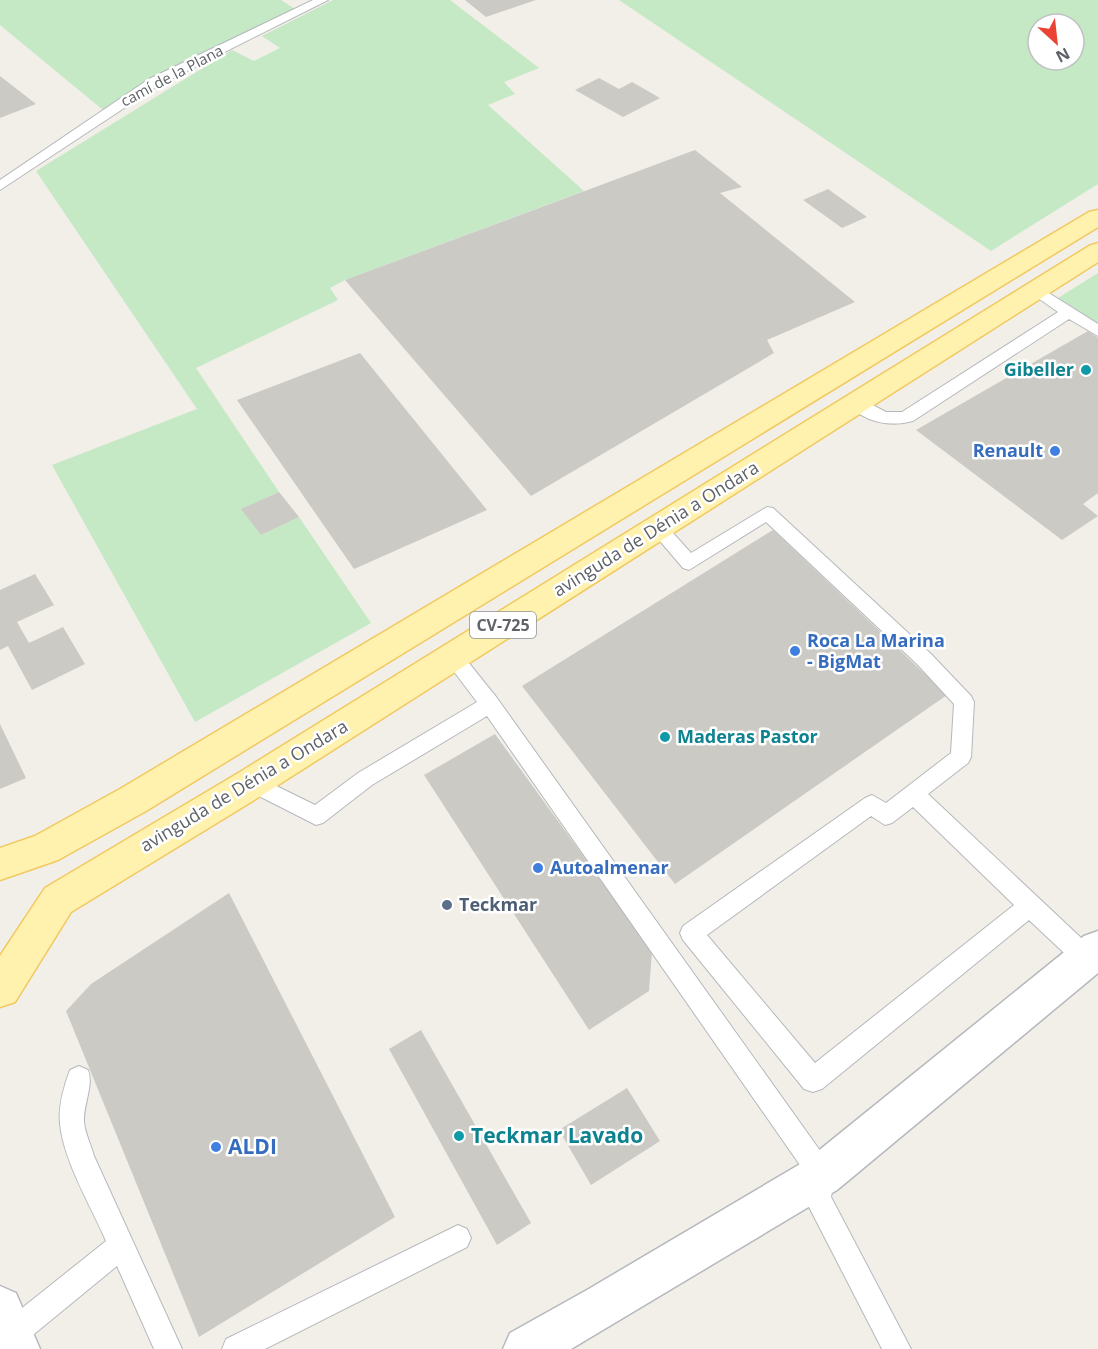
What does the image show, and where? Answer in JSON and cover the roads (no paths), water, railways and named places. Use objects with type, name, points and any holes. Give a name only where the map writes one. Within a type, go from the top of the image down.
[{"type":"main road","name":"avinguda de Dénia a Ondara","points":[[0,864],[45,849],[140,796],[1098,217]]},
{"type":"main road","name":"avinguda de Dénia a Ondara","points":[[1,991],[58,900],[252,783],[1098,251]]},
{"type":"main road","name":"CV-725","points":[[0,951],[1,991]]},
{"type":"street","points":[[526,1349],[603,1306],[822,1175],[1092,953]]},
{"type":"lane","name":"camí de la Plana","points":[[0,186],[154,82],[322,0]]},
{"type":"lane","points":[[1036,290],[1098,330]]},
{"type":"lane","points":[[857,402],[881,418],[895,420],[907,417],[1069,312]]},
{"type":"lane","points":[[657,527],[689,563],[767,513],[925,660],[964,702],[961,758],[885,816],[872,804],[691,933],[813,1080],[1030,906]]},
{"type":"lane","points":[[453,657],[490,704],[822,1175],[818,1198],[897,1349]]},
{"type":"lane","points":[[252,783],[316,816],[365,779],[490,704]]},
{"type":"lane","points":[[914,794],[1030,906],[1092,953]]},
{"type":"lane","points":[[79,1078],[73,1100],[72,1124],[82,1158],[168,1349]]},
{"type":"lane","points":[[237,1349],[458,1238]]},
{"type":"lane","points":[[10,1331],[123,1245]]},
{"type":"place","name":"Gibeller","points":[[1086,370]]},
{"type":"place","name":"Renault","points":[[1055,451]]},
{"type":"place","name":"Roca La Marina - BigMat","points":[[795,651]]},
{"type":"place","name":"Maderas Pastor","points":[[665,737]]},
{"type":"place","name":"Autoalmenar","points":[[538,868]]},
{"type":"place","name":"Teckmar","points":[[447,905]]},
{"type":"place","name":"Teckmar Lavado","points":[[459,1136]]},
{"type":"place","name":"ALDI","points":[[216,1147]]}]
